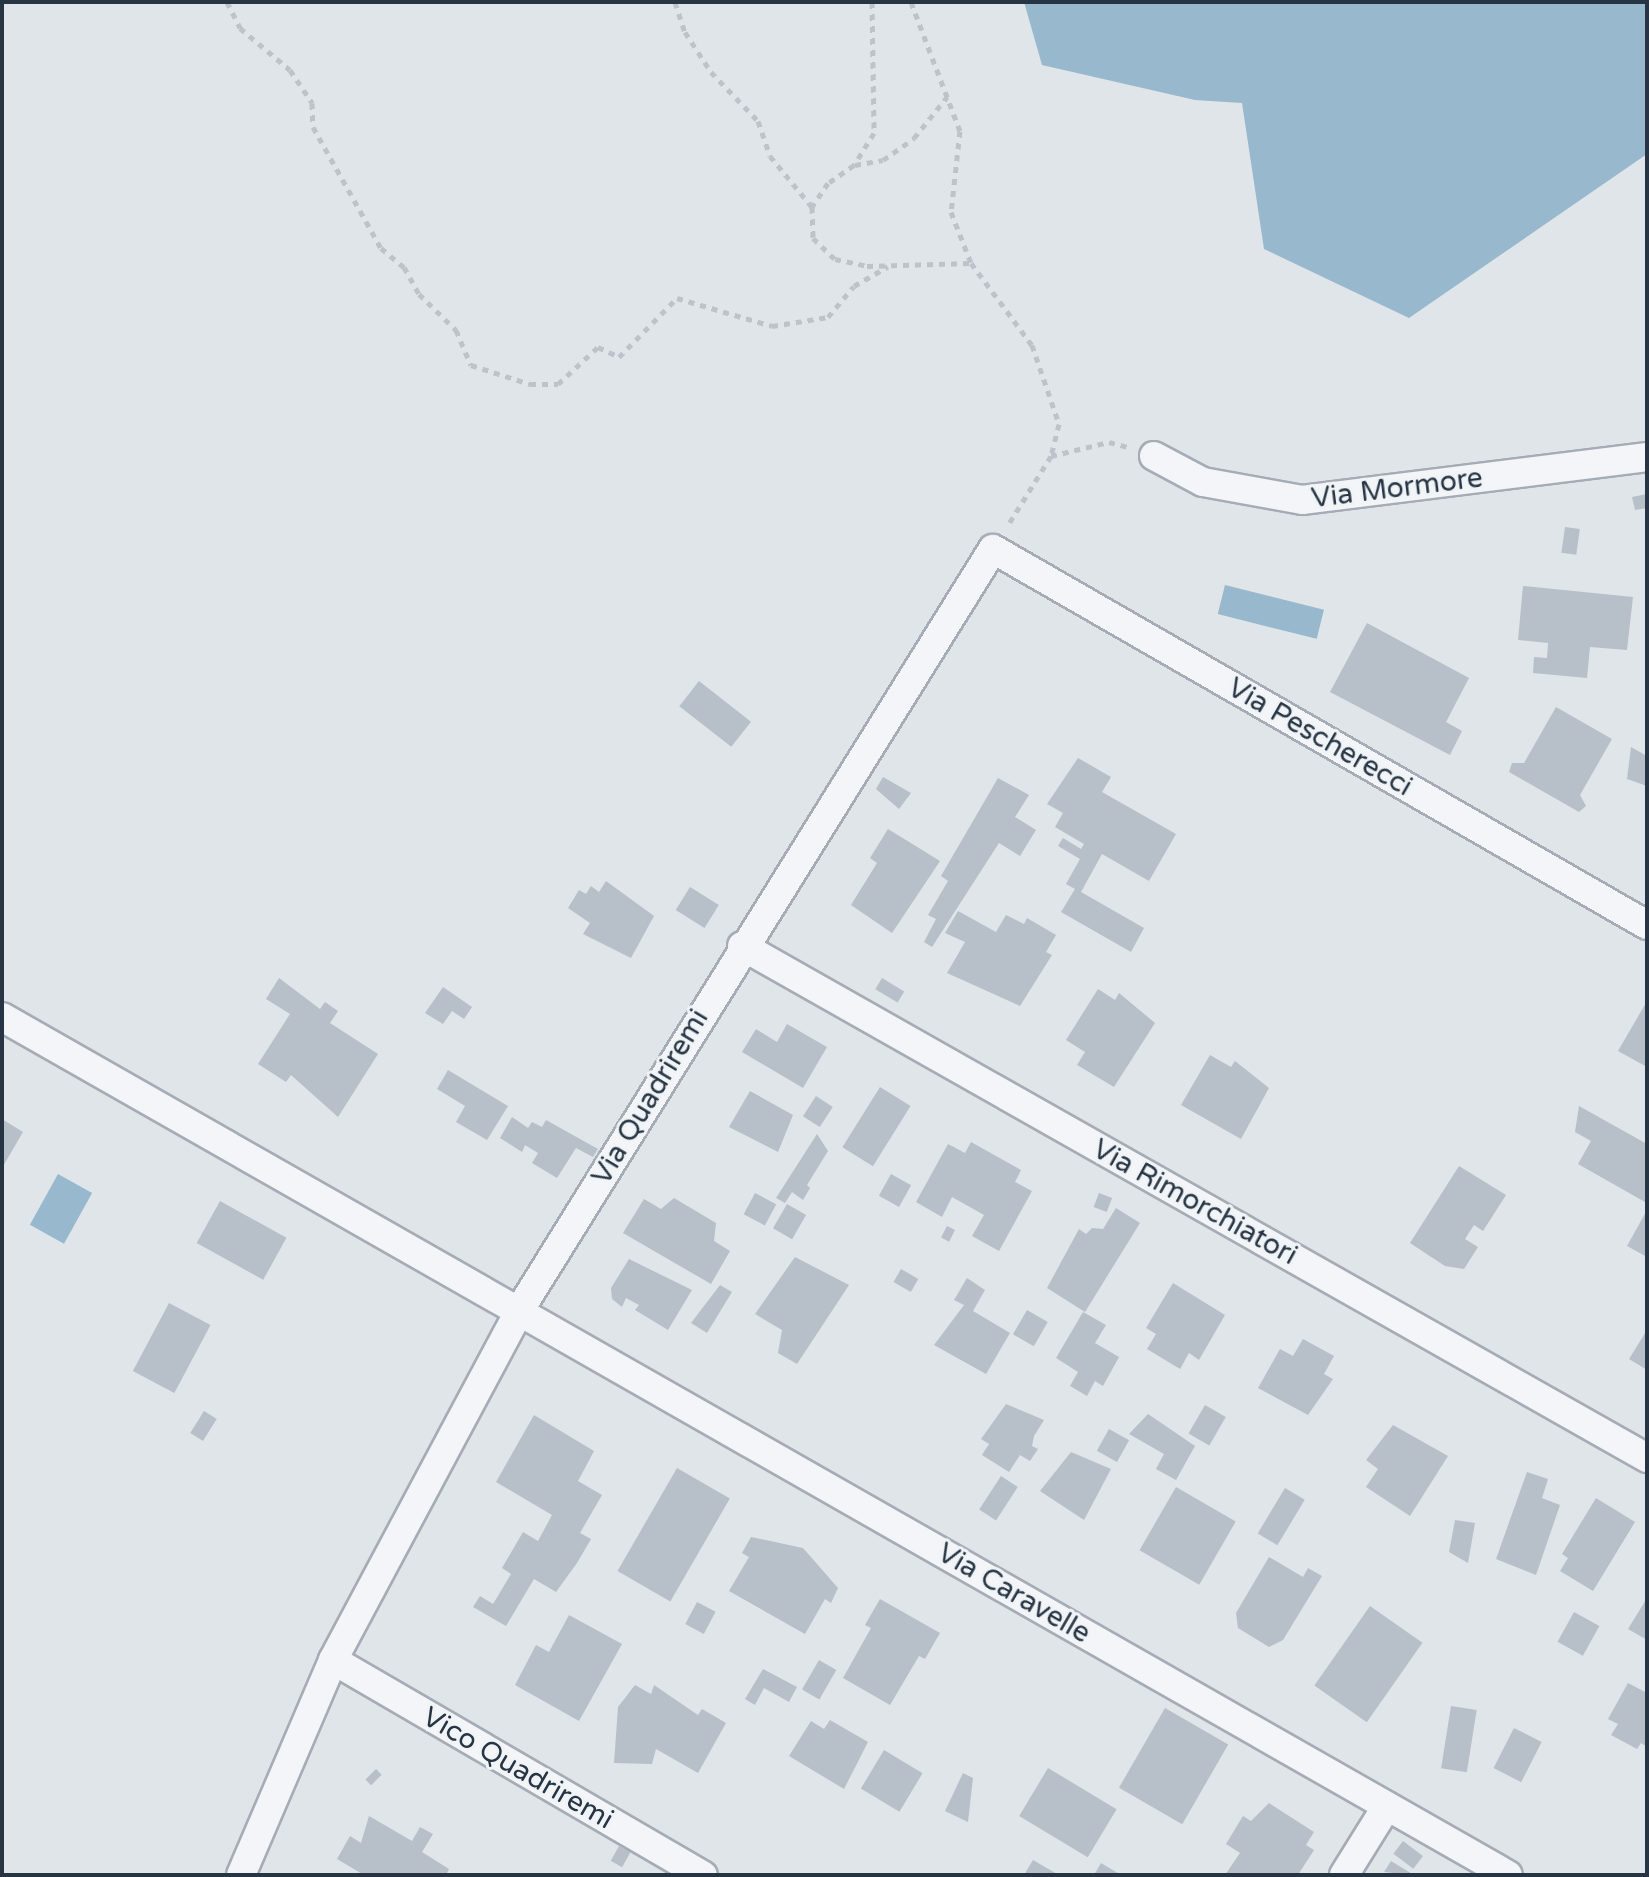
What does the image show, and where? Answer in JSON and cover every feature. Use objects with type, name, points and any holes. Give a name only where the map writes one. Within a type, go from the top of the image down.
[{"type":"street","name":"Via Mormore","points":[[1154,456],[1203,482],[1302,500],[1647,457]]},
{"type":"street","name":"Via Pescherecci","points":[[993,549],[1647,925]]},
{"type":"street","name":"Via Quadriremi","points":[[241,1875],[333,1660],[519,1311],[742,946],[993,549]]},
{"type":"street","name":"Via Rimorchiatori","points":[[742,946],[1647,1458]]},
{"type":"street","name":"Via Caravelle","points":[[2,1017],[1508,1875]]},
{"type":"street","name":"Vico Quadriremi","points":[[333,1660],[703,1875]]},
{"type":"street","points":[[1344,1875],[1387,1806]]},
{"type":"path","points":[[227,2],[240,28],[298,81],[312,103],[313,127],[381,248],[404,267],[419,294],[456,330],[471,365],[530,384],[558,384],[598,347],[619,357],[677,298],[772,326],[828,317],[854,286],[888,266]]},
{"type":"path","points":[[675,2],[685,32],[711,72],[758,121],[770,156],[812,207]]},
{"type":"path","points":[[872,2],[874,133],[854,165],[828,183],[812,207],[813,238],[835,259],[888,266],[971,263]]},
{"type":"path","points":[[911,2],[960,131],[951,212],[971,263],[1032,345],[1059,424],[1051,456],[993,549]]},
{"type":"path","points":[[854,165],[883,160],[914,138],[947,97]]},
{"type":"path","points":[[1051,456],[1109,442],[1154,456]]},
{"type":"water","points":[[1024,2],[1647,2],[1647,154],[1409,318],[1264,249],[1242,103],[1195,100],[1042,65]]},
{"type":"water","points":[[1225,585],[1324,610],[1317,639],[1218,614]]},
{"type":"water","points":[[58,1174],[92,1193],[64,1244],[30,1225]]},
{"type":"building","points":[[1647,494],[1647,508],[1635,510],[1632,497]]},
{"type":"building","points":[[1565,527],[1580,529],[1576,555],[1561,553]]},
{"type":"building","points":[[1523,586],[1633,597],[1627,650],[1590,647],[1587,678],[1533,673],[1534,657],[1547,658],[1548,643],[1518,640]]},
{"type":"building","points":[[1367,623],[1469,678],[1446,722],[1462,731],[1450,755],[1330,692]]},
{"type":"building","points":[[699,681],[751,722],[731,747],[679,706]]},
{"type":"building","points":[[1556,707],[1612,739],[1580,795],[1586,806],[1579,812],[1509,772],[1512,763],[1524,763]]},
{"type":"building","points":[[1631,747],[1647,756],[1647,786],[1627,779]]},
{"type":"building","points":[[1078,758],[1111,777],[1102,792],[1176,834],[1149,881],[1102,854],[1081,892],[1144,928],[1131,952],[1061,912],[1075,889],[1066,884],[1080,859],[1058,846],[1063,838],[1081,849],[1084,844],[1055,827],[1063,813],[1047,804]]},
{"type":"building","points":[[883,777],[911,793],[899,809],[876,789]]},
{"type":"building","points":[[998,778],[1029,795],[1015,817],[1036,830],[1020,856],[999,843],[932,947],[924,942],[936,919],[928,915],[948,881],[941,876]]},
{"type":"building","points":[[888,829],[940,861],[892,933],[851,905],[877,863],[870,858]]},
{"type":"building","points":[[606,881],[654,916],[631,958],[583,934],[590,923],[568,908],[579,890],[586,894],[591,886],[599,892]]},
{"type":"building","points":[[690,887],[719,905],[705,928],[676,910]]},
{"type":"building","points":[[958,911],[996,932],[1006,915],[1024,924],[1027,918],[1056,935],[1046,952],[1052,955],[1020,1006],[947,973],[965,942],[945,933]]},
{"type":"building","points":[[279,978],[320,1009],[325,1002],[338,1011],[330,1023],[378,1054],[338,1117],[291,1075],[286,1082],[258,1064],[290,1014],[266,999]]},
{"type":"building","points":[[882,978],[904,991],[898,1003],[875,989]]},
{"type":"building","points":[[443,987],[472,1007],[464,1019],[452,1011],[443,1024],[425,1013]]},
{"type":"building","points":[[1098,989],[1115,1000],[1119,993],[1155,1023],[1114,1087],[1077,1065],[1085,1052],[1066,1040]]},
{"type":"building","points":[[1647,1001],[1647,1067],[1618,1051]]},
{"type":"building","points":[[787,1024],[827,1047],[803,1088],[742,1052],[756,1029],[777,1042]]},
{"type":"building","points":[[1210,1055],[1231,1067],[1235,1061],[1269,1088],[1241,1139],[1181,1105]]},
{"type":"building","points":[[448,1070],[508,1106],[487,1140],[456,1122],[465,1106],[437,1089]]},
{"type":"building","points":[[880,1087],[911,1106],[873,1166],[842,1147]]},
{"type":"building","points":[[750,1091],[793,1115],[778,1152],[729,1127]]},
{"type":"building","points":[[816,1096],[833,1107],[820,1127],[803,1116]]},
{"type":"building","points":[[1579,1106],[1647,1144],[1645,1202],[1578,1164],[1591,1141],[1575,1132]]},
{"type":"building","points":[[512,1117],[528,1128],[532,1122],[542,1127],[546,1120],[598,1149],[593,1157],[576,1148],[557,1178],[532,1163],[538,1153],[525,1145],[522,1152],[500,1138]]},
{"type":"building","points":[[2,1119],[23,1132],[2,1168]]},
{"type":"building","points":[[817,1134],[828,1151],[807,1185],[810,1188],[803,1200],[792,1192],[785,1203],[776,1198]]},
{"type":"building","points":[[971,1142],[1021,1170],[1015,1182],[1032,1191],[999,1251],[972,1236],[984,1215],[952,1197],[942,1217],[916,1202],[948,1144],[965,1153]]},
{"type":"building","points":[[1459,1166],[1506,1195],[1483,1231],[1474,1225],[1465,1239],[1478,1247],[1464,1269],[1445,1266],[1410,1243]]},
{"type":"building","points":[[891,1174],[911,1185],[899,1207],[879,1196]]},
{"type":"building","points":[[755,1193],[776,1204],[765,1225],[744,1214]]},
{"type":"building","points":[[1099,1193],[1112,1198],[1107,1212],[1094,1207]]},
{"type":"building","points":[[674,1198],[716,1223],[714,1241],[730,1251],[711,1284],[623,1233],[644,1199],[661,1209]]},
{"type":"building","points":[[220,1201],[286,1238],[263,1280],[197,1243]]},
{"type":"building","points":[[787,1204],[806,1215],[792,1239],[773,1228]]},
{"type":"building","points":[[1116,1208],[1140,1223],[1085,1312],[1047,1288],[1079,1229],[1086,1234],[1092,1228],[1103,1229]]},
{"type":"building","points":[[1647,1210],[1647,1257],[1627,1246]]},
{"type":"building","points":[[947,1226],[955,1230],[949,1242],[941,1238]]},
{"type":"building","points":[[795,1257],[849,1285],[797,1364],[778,1353],[782,1330],[755,1314]]},
{"type":"building","points":[[629,1259],[692,1290],[668,1330],[635,1310],[639,1305],[626,1298],[622,1307],[612,1299],[611,1288]]},
{"type":"building","points":[[901,1269],[918,1279],[911,1292],[894,1282]]},
{"type":"building","points":[[967,1278],[985,1290],[973,1311],[1010,1333],[986,1374],[934,1345],[964,1305],[954,1300]]},
{"type":"building","points":[[1173,1283],[1225,1315],[1199,1360],[1189,1353],[1180,1369],[1147,1349],[1156,1334],[1146,1328]]},
{"type":"building","points":[[720,1285],[732,1292],[707,1333],[691,1323]]},
{"type":"building","points":[[169,1303],[210,1325],[174,1393],[133,1371]]},
{"type":"building","points":[[1027,1310],[1048,1322],[1034,1346],[1013,1334]]},
{"type":"building","points":[[1083,1312],[1106,1325],[1095,1343],[1119,1357],[1103,1386],[1095,1381],[1087,1396],[1070,1386],[1078,1372],[1056,1358]]},
{"type":"building","points":[[1647,1330],[1647,1370],[1629,1359]]},
{"type":"building","points":[[1303,1339],[1334,1356],[1324,1374],[1333,1379],[1308,1415],[1258,1388],[1280,1349],[1293,1356]]},
{"type":"building","points":[[1006,1404],[1044,1420],[1034,1436],[1032,1446],[1038,1449],[1030,1461],[1020,1455],[1009,1472],[982,1455],[989,1444],[981,1439]]},
{"type":"building","points":[[1205,1405],[1226,1417],[1209,1446],[1188,1434]]},
{"type":"building","points":[[204,1411],[217,1419],[203,1441],[190,1433]]},
{"type":"building","points":[[1148,1414],[1195,1446],[1176,1480],[1156,1469],[1164,1454],[1129,1434]]},
{"type":"building","points":[[534,1415],[594,1451],[578,1481],[602,1495],[580,1533],[591,1539],[556,1592],[534,1579],[506,1626],[473,1607],[480,1596],[493,1604],[511,1574],[502,1568],[523,1532],[538,1541],[552,1515],[496,1482]]},
{"type":"building","points":[[1393,1425],[1448,1456],[1410,1516],[1366,1487],[1378,1469],[1366,1460]]},
{"type":"building","points":[[1109,1429],[1129,1440],[1117,1462],[1097,1451]]},
{"type":"building","points":[[1071,1452],[1111,1469],[1084,1520],[1040,1491]]},
{"type":"building","points":[[677,1468],[730,1498],[670,1602],[618,1571]]},
{"type":"building","points":[[1527,1472],[1548,1479],[1542,1498],[1560,1505],[1536,1575],[1496,1559]]},
{"type":"building","points":[[1001,1476],[1018,1487],[996,1520],[979,1510]]},
{"type":"building","points":[[1176,1487],[1236,1522],[1199,1585],[1140,1550]]},
{"type":"building","points":[[1285,1488],[1305,1500],[1277,1545],[1258,1533]]},
{"type":"building","points":[[1596,1498],[1635,1522],[1593,1591],[1560,1571],[1568,1558],[1562,1554]]},
{"type":"building","points":[[1455,1520],[1475,1523],[1468,1563],[1449,1552]]},
{"type":"building","points":[[751,1537],[803,1548],[838,1588],[831,1603],[825,1599],[805,1634],[729,1591],[749,1557],[742,1553]]},
{"type":"building","points":[[1269,1557],[1303,1577],[1308,1568],[1322,1576],[1283,1640],[1269,1647],[1238,1628],[1236,1613]]},
{"type":"building","points":[[1647,1598],[1647,1640],[1628,1629]]},
{"type":"building","points":[[880,1599],[940,1633],[925,1659],[919,1656],[890,1705],[843,1678],[871,1628],[865,1625]]},
{"type":"building","points":[[697,1602],[716,1612],[704,1634],[685,1624]]},
{"type":"building","points":[[1370,1606],[1422,1643],[1367,1722],[1314,1685]]},
{"type":"building","points":[[1574,1612],[1599,1626],[1583,1656],[1558,1642]]},
{"type":"building","points":[[569,1615],[622,1644],[579,1721],[515,1685],[536,1645],[549,1652]]},
{"type":"building","points":[[819,1660],[836,1670],[819,1699],[802,1689]]},
{"type":"building","points":[[763,1669],[797,1687],[789,1702],[764,1688],[755,1705],[745,1699]]},
{"type":"building","points":[[1628,1683],[1647,1693],[1647,1747],[1641,1743],[1637,1749],[1611,1735],[1618,1724],[1608,1719]]},
{"type":"building","points":[[635,1685],[651,1694],[654,1685],[698,1715],[702,1709],[726,1723],[698,1773],[656,1749],[652,1764],[614,1763],[618,1707]]},
{"type":"building","points":[[1451,1706],[1477,1710],[1467,1772],[1441,1768]]},
{"type":"building","points":[[1165,1708],[1228,1744],[1182,1824],[1119,1788]]},
{"type":"building","points":[[830,1720],[868,1742],[844,1789],[789,1756],[811,1721],[824,1729]]},
{"type":"building","points":[[1514,1728],[1542,1742],[1521,1782],[1494,1768]]},
{"type":"building","points":[[884,1750],[923,1773],[899,1812],[861,1789]]},
{"type":"building","points":[[1048,1768],[1117,1809],[1088,1857],[1019,1816]]},
{"type":"building","points":[[376,1769],[382,1775],[371,1785],[365,1780]]},
{"type":"building","points":[[963,1773],[973,1778],[968,1822],[945,1811]]},
{"type":"building","points":[[1269,1803],[1314,1832],[1306,1845],[1314,1850],[1298,1875],[1225,1875],[1240,1853],[1226,1844],[1243,1816],[1251,1821]]},
{"type":"building","points":[[369,1816],[412,1841],[420,1827],[433,1834],[422,1852],[449,1869],[446,1875],[364,1875],[337,1859],[350,1836],[361,1843]]},
{"type":"building","points":[[1403,1841],[1423,1856],[1413,1869],[1393,1854]]},
{"type":"building","points":[[619,1846],[630,1852],[622,1867],[611,1861]]},
{"type":"building","points":[[1033,1860],[1059,1875],[1024,1875]]},
{"type":"building","points":[[1391,1861],[1414,1875],[1384,1872]]},
{"type":"building","points":[[1101,1863],[1121,1875],[1094,1875]]}]
